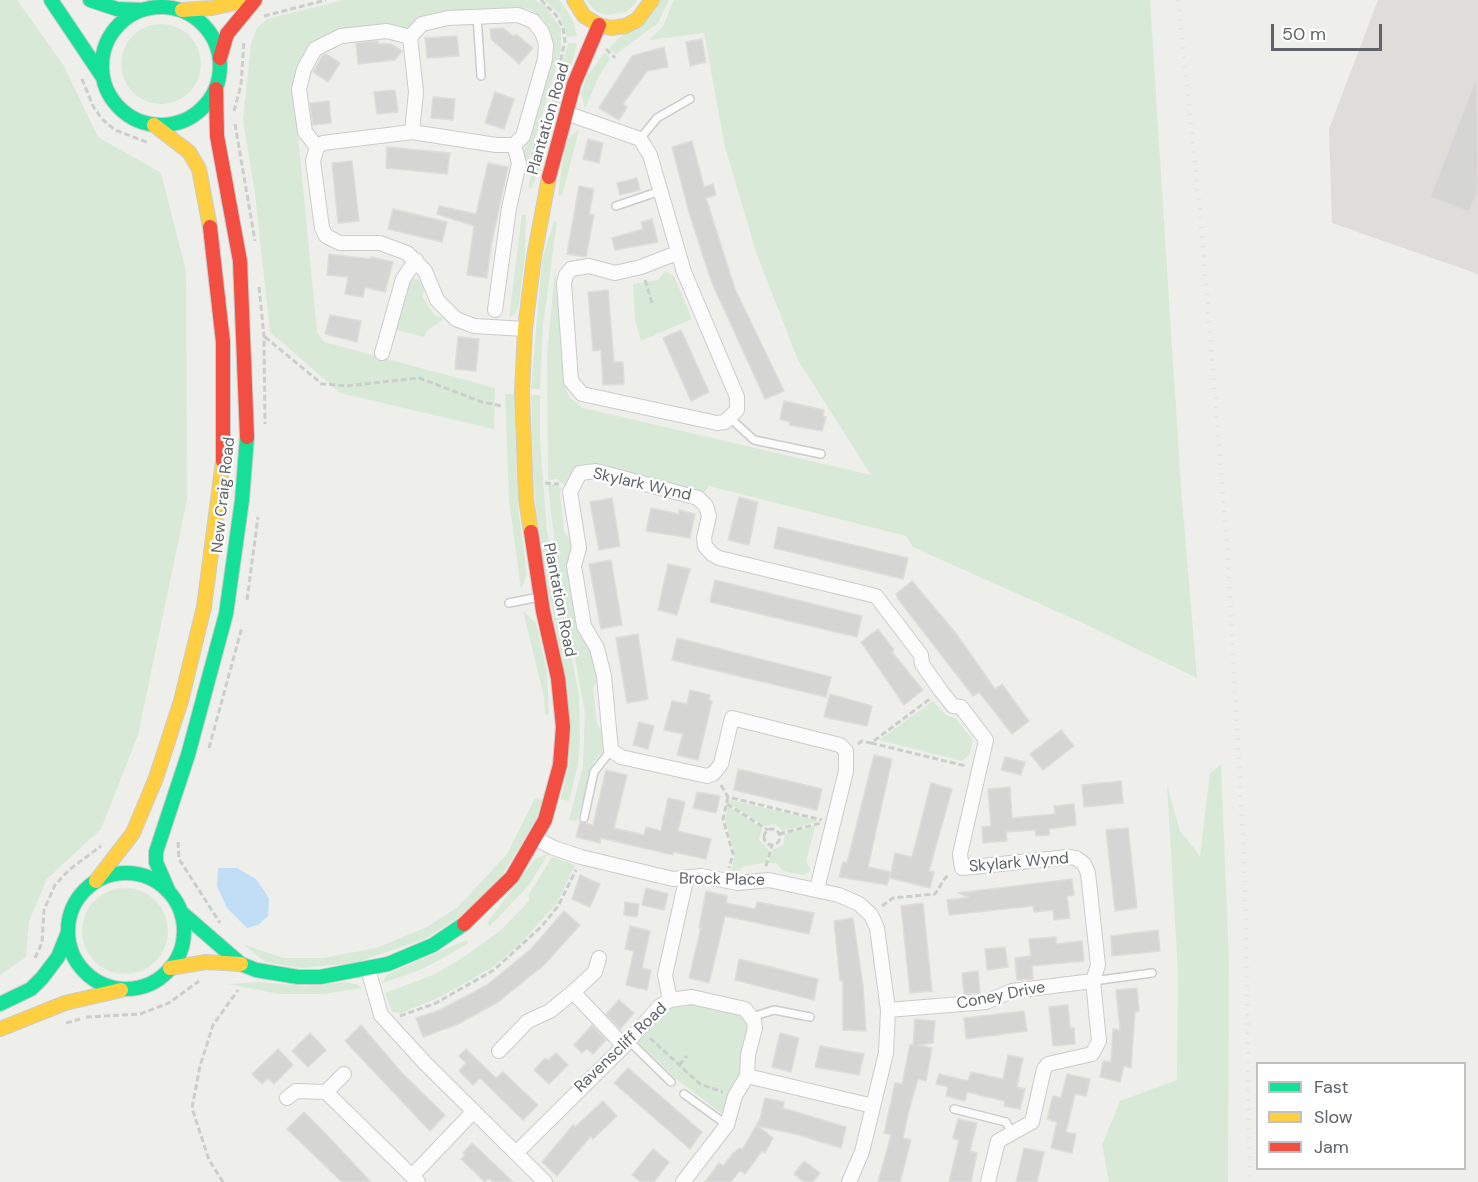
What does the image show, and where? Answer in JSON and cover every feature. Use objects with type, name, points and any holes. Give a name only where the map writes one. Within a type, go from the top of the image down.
[{"type":"street","points":[[51,0],[102,75],[108,94],[120,109],[136,120],[154,125],[173,124],[191,117],[206,105],[216,89],[220,59],[227,34],[255,0]]},
{"type":"street","points":[[90,0],[117,9],[142,9],[155,6],[182,10],[212,8],[248,0]]},
{"type":"street","points":[[574,0],[584,16],[599,25],[611,28],[625,26],[637,20],[652,0]]},
{"type":"street","points":[[102,75],[102,59],[106,43],[121,23],[142,9]]},
{"type":"street","points":[[182,10],[196,18],[208,29],[216,43],[220,59]]},
{"type":"street","points":[[317,147],[333,142],[412,132],[496,145],[514,145],[523,136],[545,59],[544,39],[533,21],[518,15],[477,16],[422,24],[410,37],[416,92],[412,132]]},
{"type":"street","name":"Plantation Road","points":[[170,968],[206,962],[241,964],[256,970],[298,977],[320,977],[368,969],[411,956],[433,945],[473,918],[512,877],[536,839],[552,799],[564,728],[558,678],[540,596],[526,499],[523,443],[525,329],[539,222],[574,84],[599,25]]},
{"type":"street","points":[[317,147],[305,132],[299,89],[304,69],[315,50],[341,36],[387,31],[410,37]]},
{"type":"street","name":"New Craig Road","points":[[169,892],[156,862],[156,852],[188,755],[226,614],[240,519],[247,439],[240,261],[218,136],[216,89]]},
{"type":"street","points":[[566,113],[640,139],[650,155],[677,253],[737,397],[737,410],[730,418],[717,423],[582,394],[574,388],[571,381],[564,283],[566,275],[578,267],[589,266],[615,273],[642,267],[677,253]]},
{"type":"street","name":"New Craig Road","points":[[96,880],[133,833],[156,778],[181,701],[204,607],[220,489],[224,435],[223,342],[216,264],[206,201],[199,169],[189,152],[154,125]]},
{"type":"street","points":[[495,310],[509,208],[519,163],[514,145]]},
{"type":"street","points":[[317,147],[313,161],[322,228],[326,236],[340,243],[368,242],[392,246],[416,260],[425,271],[438,300],[456,319],[474,326],[525,329]]},
{"type":"street","points":[[382,353],[404,279],[416,260]]},
{"type":"street","name":"Skylark Wynd","points":[[611,750],[604,676],[597,648],[584,626],[574,567],[579,548],[570,492],[580,473],[588,470],[698,498],[706,506],[709,516],[704,538],[705,546],[719,558],[876,596],[921,655],[922,664],[941,691],[953,706],[961,707],[986,740],[960,854],[962,868],[1068,857],[1076,858],[1084,864],[1088,873],[1098,964],[1092,981]]},
{"type":"street","points":[[611,750],[621,757],[701,776],[713,774],[720,765],[732,718],[833,742],[846,751],[846,771],[817,889]]},
{"type":"street","name":"Brock Place","points":[[536,839],[581,857],[673,879],[686,880],[701,876],[738,883],[763,880],[817,889],[840,895],[859,904],[871,915]]},
{"type":"street","points":[[0,1004],[31,989],[42,978],[58,957],[68,932],[75,902],[96,880],[111,874],[142,875],[157,882],[169,892],[181,912],[184,935],[182,947],[170,968],[147,985],[65,1003],[0,1029]]},
{"type":"street","points":[[670,1000],[665,975],[686,880]]},
{"type":"street","name":"Plantation Road","points":[[181,912],[241,964]]},
{"type":"street","points":[[849,1182],[862,1152],[887,1046],[888,1010],[882,948],[871,915]]},
{"type":"street","points":[[68,932],[70,948],[77,962],[87,974],[101,983],[116,988],[132,988]]},
{"type":"street","points":[[499,1051],[528,1021],[550,1011],[595,972],[599,958]]},
{"type":"street","points":[[368,969],[379,1013],[544,1182]]},
{"type":"street","points":[[988,1182],[998,1142],[1032,1122],[1044,1069],[1048,1064],[1085,1057],[1097,1048],[1099,1041],[1092,981]]},
{"type":"street","name":"Coney Drive","points":[[888,1010],[986,1002],[1012,991],[1092,981]]},
{"type":"street","points":[[573,992],[627,1044]]},
{"type":"street","name":"Ravenscliff Road","points":[[516,1153],[627,1044],[660,1006],[670,1000],[692,996],[708,999],[740,1006],[752,1017]]},
{"type":"street","points":[[683,1182],[727,1125],[735,1096],[747,1076],[748,1056],[754,1028],[752,1017]]},
{"type":"street","points":[[327,1092],[344,1074]]},
{"type":"street","points":[[747,1076],[873,1106]]},
{"type":"street","points":[[287,1098],[296,1091],[327,1092],[415,1179],[474,1111]]},
{"type":"lane","points":[[477,16],[481,76]]},
{"type":"lane","points":[[640,139],[657,118],[690,99]]},
{"type":"lane","points":[[616,206],[660,191]]},
{"type":"lane","points":[[730,418],[754,441],[821,454]]},
{"type":"lane","points":[[509,603],[540,596]]},
{"type":"lane","points":[[584,818],[594,772],[611,750]]},
{"type":"lane","points":[[1092,981],[1152,973]]},
{"type":"lane","points":[[752,1017],[774,1010],[810,1017]]},
{"type":"lane","points":[[627,1044],[671,1082]]},
{"type":"lane","points":[[684,1094],[727,1125]]},
{"type":"lane","points":[[954,1110],[1006,1122],[1012,1134]]},
{"type":"path","points":[[260,17],[326,0]]},
{"type":"path","points":[[80,73],[93,106],[102,119],[115,130],[158,147]]},
{"type":"path","points":[[642,267],[652,303]]},
{"type":"path","points":[[264,336],[322,384],[346,386],[419,378],[482,402],[502,406]]},
{"type":"path","points":[[871,743],[941,691]]},
{"type":"path","points":[[846,751],[862,741],[980,769]]},
{"type":"path","points":[[713,774],[728,797],[723,819],[733,854],[725,881]]},
{"type":"path","points":[[728,797],[827,821],[779,834]]},
{"type":"path","points":[[727,804],[768,830],[774,829],[779,834],[779,840],[772,845],[763,880]]},
{"type":"path","points":[[768,830],[765,840],[772,845]]},
{"type":"path","points":[[30,966],[42,943],[44,910],[55,885],[69,870],[104,843]]},
{"type":"path","points":[[388,1023],[470,986],[494,970],[558,906],[566,895],[581,857]]},
{"type":"path","points":[[871,915],[893,898],[935,894],[946,877],[962,868]]},
{"type":"path","points":[[59,1025],[88,1017],[140,1014],[169,1003],[193,984],[206,980]]},
{"type":"path","points":[[223,1182],[209,1160],[192,1108],[200,1066],[213,1025],[238,990]]},
{"type":"path","points":[[639,1030],[708,1089],[735,1096]]},
{"type":"path","points":[[679,1065],[687,1056]]},
{"type":"shaded area","points":[[1378,0],[1478,0],[1478,274],[1332,223],[1329,129]]},
{"type":"green space","points":[[0,0],[17,0],[64,66],[98,137],[161,173],[186,271],[187,500],[138,735],[101,829],[47,879],[29,921],[26,957],[0,975]]},
{"type":"green space","points":[[344,0],[535,0],[545,6],[561,29],[561,50],[525,172],[524,150],[531,136],[554,54],[549,29],[543,19],[529,9],[517,7],[449,12],[419,18],[405,30],[312,43],[294,94],[317,332],[324,342],[495,388],[494,429],[340,393],[270,332],[255,194],[243,120],[251,44],[257,28],[267,19]]},
{"type":"green space","points":[[545,0],[559,0],[562,3],[573,21],[577,36],[567,37],[560,15]]},
{"type":"green space","points":[[586,0],[638,0],[627,12],[607,15],[597,12]]},
{"type":"green space","points":[[659,0],[669,0],[658,23],[616,54],[609,48]]},
{"type":"green space","points":[[674,0],[1152,0],[1150,1],[1181,488],[1197,678],[1087,625],[913,547],[906,536],[709,486],[704,493],[659,481],[655,483],[595,464],[574,472],[564,485],[557,479],[548,480],[547,355],[555,269],[565,387],[570,398],[583,408],[871,475],[798,360],[756,252],[725,147],[704,33],[649,40],[663,26]]},
{"type":"green space","points":[[161,24],[176,27],[189,36],[198,49],[201,64],[198,79],[189,92],[176,101],[161,104],[146,101],[133,92],[124,79],[121,64],[124,49],[133,36],[146,27]]},
{"type":"green space","points":[[568,43],[577,43],[574,56],[548,144],[532,188],[528,187]]},
{"type":"green space","points":[[605,52],[610,59],[599,76],[585,109],[581,93],[587,76]]},
{"type":"green space","points":[[579,130],[562,196],[558,195],[568,138]]},
{"type":"green space","points":[[522,214],[526,215],[525,256],[519,304],[517,311],[509,319]]},
{"type":"green space","points":[[554,221],[557,222],[543,325],[540,389],[531,389],[542,260]]},
{"type":"green space","points":[[665,271],[674,276],[692,319],[641,341],[635,320],[633,284],[658,280]]},
{"type":"green space","points":[[413,278],[422,281],[425,288],[422,296],[435,316],[445,318],[427,331],[424,337],[393,329],[409,281]]},
{"type":"green space","points":[[505,394],[514,394],[518,506],[527,575],[521,589],[509,500]]},
{"type":"green space","points":[[531,395],[540,395],[540,441],[547,531],[579,695],[578,765],[569,801],[561,799],[569,762],[560,651],[539,538],[533,475]]},
{"type":"green space","points":[[556,484],[562,489],[560,492],[564,532],[574,543],[568,564],[583,638],[593,650],[599,680],[593,687],[597,724],[603,731],[605,749],[594,762],[577,821],[569,820],[583,767],[585,713],[556,555],[548,485]]},
{"type":"green space","points":[[523,611],[536,623],[547,672],[549,715],[545,715],[544,697]]},
{"type":"green space","points":[[933,701],[946,715],[955,718],[973,740],[969,755],[962,761],[879,740]]},
{"type":"green space","points":[[1221,764],[1229,960],[1228,1182],[1109,1182],[1102,1145],[1120,1101],[1177,1080],[1178,972],[1167,785],[1180,831],[1200,856],[1210,773]]},
{"type":"green space","points":[[535,798],[543,800],[536,820],[499,880],[459,917],[425,939],[355,963],[301,968],[265,962],[243,944],[283,958],[323,958],[376,948],[427,927],[458,907],[507,854]]},
{"type":"green space","points":[[730,800],[817,820],[783,831],[775,824],[765,826],[729,803]]},
{"type":"green space","points":[[728,806],[762,828],[759,840],[769,850],[765,863],[744,866],[738,872],[731,871],[735,855],[725,819]]},
{"type":"green space","points":[[815,826],[806,862],[811,870],[809,872],[803,875],[783,871],[776,863],[768,863],[772,850],[783,845],[785,834]]},
{"type":"green space","points":[[548,854],[529,885],[490,926],[487,923],[535,859]]},
{"type":"green space","points":[[552,857],[575,865],[557,903],[522,942],[493,967],[440,997],[401,1013],[392,1012],[385,993],[433,975],[464,957],[501,930],[529,901],[529,894]]},
{"type":"green space","points":[[125,888],[149,895],[161,907],[168,931],[161,955],[149,967],[125,974],[101,967],[89,955],[82,931],[89,907],[101,895]]},
{"type":"green space","points":[[466,940],[468,943],[420,970],[382,983],[388,974]]},
{"type":"green space","points":[[260,982],[305,986],[345,982],[362,988],[323,994],[279,994],[228,984]]},
{"type":"green space","points":[[708,999],[754,1021],[730,1115],[722,1114],[675,1078],[632,1037],[660,1006]]},
{"type":"water","points":[[218,868],[237,868],[256,879],[269,898],[268,916],[258,925],[247,928],[227,908],[217,886]]},
{"type":"building","points":[[503,28],[513,36],[516,34],[533,48],[519,64],[491,39],[490,29]]},
{"type":"building","points":[[457,36],[459,56],[427,58],[425,38]]},
{"type":"building","points":[[702,39],[706,62],[690,66],[686,42]]},
{"type":"building","points":[[378,41],[378,44],[391,44],[402,51],[395,60],[358,64],[356,43]]},
{"type":"building","points":[[664,47],[668,67],[647,71],[623,104],[627,107],[619,120],[599,108],[632,56]]},
{"type":"building","points":[[326,54],[340,63],[328,82],[313,72],[322,56]]},
{"type":"building","points":[[1477,76],[1478,190],[1469,212],[1430,197]]},
{"type":"building","points":[[395,90],[398,112],[377,114],[374,92]]},
{"type":"building","points":[[495,92],[514,99],[504,129],[485,123]]},
{"type":"building","points":[[433,97],[455,99],[453,120],[431,118]]},
{"type":"building","points":[[329,101],[331,123],[313,125],[310,103]]},
{"type":"building","points":[[588,139],[603,143],[599,163],[583,159]]},
{"type":"building","points":[[692,141],[704,187],[713,184],[716,195],[706,198],[735,289],[784,391],[765,399],[712,283],[690,216],[672,147]]},
{"type":"building","points":[[387,147],[450,153],[447,174],[386,168]]},
{"type":"building","points":[[352,161],[359,221],[338,223],[332,163]]},
{"type":"building","points":[[488,163],[508,167],[491,246],[487,278],[467,275],[474,226],[437,214],[439,206],[476,214]]},
{"type":"building","points":[[637,178],[640,190],[620,195],[617,183]]},
{"type":"building","points":[[579,186],[594,189],[589,214],[594,215],[586,257],[567,254]]},
{"type":"building","points":[[393,209],[447,222],[442,242],[388,229]]},
{"type":"building","points":[[652,219],[658,242],[615,250],[612,238],[643,229],[641,222]]},
{"type":"building","points":[[329,254],[371,259],[371,257],[393,262],[385,292],[365,287],[363,297],[345,294],[348,277],[327,275]]},
{"type":"building","points":[[608,290],[614,362],[623,362],[624,384],[603,385],[601,350],[593,351],[588,292]]},
{"type":"building","points":[[330,315],[361,321],[357,342],[325,334]]},
{"type":"building","points":[[681,330],[709,392],[691,401],[663,338]]},
{"type":"building","points":[[458,337],[479,339],[476,371],[455,369]]},
{"type":"building","points":[[784,401],[824,410],[823,416],[826,417],[822,431],[789,425],[790,422],[780,419]]},
{"type":"building","points":[[739,497],[758,502],[749,545],[728,540]]},
{"type":"building","points":[[612,498],[620,546],[599,550],[590,502]]},
{"type":"building","points":[[651,508],[679,514],[679,510],[695,514],[690,538],[646,531]]},
{"type":"building","points":[[778,527],[908,558],[903,579],[774,548]]},
{"type":"building","points":[[611,560],[622,625],[601,629],[589,564]]},
{"type":"building","points":[[668,564],[690,569],[677,615],[658,610]]},
{"type":"building","points":[[715,580],[862,616],[857,637],[710,602]]},
{"type":"building","points":[[912,581],[955,632],[995,689],[1002,684],[1029,721],[1012,734],[979,692],[973,696],[898,599],[896,594]]},
{"type":"building","points":[[878,629],[894,650],[892,652],[923,690],[904,705],[861,642]]},
{"type":"building","points":[[638,634],[648,699],[627,703],[616,638]]},
{"type":"building","points":[[677,638],[831,677],[826,697],[672,660]]},
{"type":"building","points":[[690,690],[710,695],[709,700],[712,701],[698,760],[677,755],[683,734],[664,730],[672,701],[687,704]]},
{"type":"building","points":[[830,694],[872,706],[867,726],[824,717]]},
{"type":"building","points":[[639,722],[654,726],[648,749],[633,745]]},
{"type":"building","points":[[1061,730],[1074,746],[1043,770],[1030,754]]},
{"type":"building","points":[[874,755],[892,759],[868,867],[891,872],[887,885],[839,877],[843,862],[847,863]]},
{"type":"building","points":[[1005,757],[1025,762],[1021,775],[1001,770]]},
{"type":"building","points":[[738,769],[822,789],[817,810],[734,790]]},
{"type":"building","points":[[606,770],[627,775],[614,828],[644,835],[646,827],[661,831],[668,798],[685,802],[678,831],[711,839],[706,859],[673,852],[673,855],[601,838],[600,843],[576,837],[580,822],[593,825]]},
{"type":"building","points":[[1121,781],[1123,803],[1084,807],[1082,785]]},
{"type":"building","points":[[931,783],[952,789],[929,871],[934,872],[930,888],[890,878],[895,853],[912,857]]},
{"type":"building","points":[[1010,787],[1012,818],[1055,814],[1054,806],[1074,804],[1076,825],[1049,829],[1050,835],[1036,836],[1035,830],[1006,832],[1007,841],[983,843],[982,827],[991,826],[988,789]]},
{"type":"building","points":[[697,792],[720,796],[716,813],[693,808]]},
{"type":"building","points":[[1128,828],[1137,908],[1115,911],[1106,830]]},
{"type":"building","points":[[580,875],[600,884],[590,907],[572,899]]},
{"type":"building","points":[[1072,879],[1074,895],[1067,896],[1070,918],[1054,920],[1053,910],[1034,912],[1033,906],[949,915],[947,900],[970,897],[958,893]]},
{"type":"building","points":[[646,888],[668,894],[664,910],[642,905]]},
{"type":"building","points":[[706,891],[727,896],[726,903],[755,909],[757,902],[814,913],[809,934],[725,916],[709,983],[689,978],[701,928],[699,928]]},
{"type":"building","points":[[625,902],[639,904],[637,917],[624,915]]},
{"type":"building","points":[[923,903],[932,991],[910,993],[901,906]]},
{"type":"building","points":[[564,911],[580,925],[544,965],[498,1002],[458,1024],[423,1037],[416,1018],[440,1010],[487,985],[531,949]]},
{"type":"building","points":[[853,918],[863,986],[866,1031],[843,1030],[843,981],[840,981],[834,921]]},
{"type":"building","points":[[630,926],[650,931],[642,968],[651,970],[647,990],[626,985],[634,951],[625,949]]},
{"type":"building","points":[[1158,930],[1160,951],[1112,956],[1111,936]]},
{"type":"building","points":[[1056,937],[1056,944],[1082,941],[1084,961],[1032,966],[1033,979],[1017,980],[1015,958],[1031,956],[1029,939]]},
{"type":"building","points":[[1005,947],[1008,967],[987,970],[985,949]]},
{"type":"building","points":[[739,959],[818,979],[814,1000],[735,980]]},
{"type":"building","points":[[978,971],[980,993],[964,995],[962,973]]},
{"type":"building","points":[[1137,988],[1139,1011],[1135,1012],[1131,1068],[1124,1066],[1120,1082],[1100,1077],[1103,1061],[1111,1062],[1113,1029],[1120,1030],[1116,990]]},
{"type":"building","points":[[619,1000],[634,1013],[620,1029],[606,1014]]},
{"type":"building","points":[[1068,1005],[1070,1028],[1074,1028],[1075,1044],[1053,1046],[1049,1007]]},
{"type":"building","points":[[1024,1011],[1027,1031],[966,1039],[964,1018]]},
{"type":"building","points":[[915,1019],[935,1021],[933,1043],[918,1045],[932,1048],[926,1081],[918,1079],[909,1110],[903,1138],[911,1140],[900,1182],[878,1182],[891,1135],[884,1133],[895,1083],[902,1084],[910,1045],[913,1045]]},
{"type":"building","points":[[361,1025],[402,1073],[445,1115],[430,1131],[345,1041]]},
{"type":"building","points":[[592,1025],[606,1040],[593,1054],[587,1049],[582,1053],[574,1045]]},
{"type":"building","points":[[310,1033],[326,1050],[308,1067],[292,1051]]},
{"type":"building","points":[[780,1033],[799,1038],[791,1072],[772,1067]]},
{"type":"building","points":[[820,1046],[864,1054],[859,1075],[815,1067]]},
{"type":"building","points":[[278,1049],[293,1065],[274,1084],[268,1078],[262,1084],[252,1074]]},
{"type":"building","points":[[466,1049],[496,1078],[503,1072],[538,1105],[523,1120],[480,1078],[473,1085],[459,1071],[466,1063],[459,1056]]},
{"type":"building","points":[[556,1053],[568,1065],[549,1084],[534,1070],[545,1058],[548,1060]]},
{"type":"building","points":[[1008,1055],[1023,1058],[1017,1087],[1025,1089],[1020,1109],[1004,1106],[1005,1101],[967,1092],[965,1101],[946,1096],[948,1087],[936,1084],[939,1074],[968,1081],[971,1072],[1003,1079]]},
{"type":"building","points":[[628,1068],[702,1132],[690,1149],[614,1083]]},
{"type":"building","points":[[1067,1074],[1090,1079],[1086,1096],[1075,1094],[1066,1132],[1076,1134],[1072,1153],[1051,1148],[1057,1122],[1047,1119],[1053,1096],[1061,1098]]},
{"type":"building","points":[[765,1098],[784,1102],[783,1108],[846,1127],[841,1148],[799,1135],[758,1126],[773,1138],[765,1153],[762,1151],[745,1174],[740,1170],[731,1182],[705,1182],[719,1163],[723,1166],[733,1153],[740,1148],[742,1150],[760,1119]]},
{"type":"building","points":[[603,1101],[617,1116],[593,1139],[591,1136],[557,1176],[542,1162],[573,1125],[575,1127]]},
{"type":"building","points":[[304,1112],[371,1182],[342,1182],[287,1129]]},
{"type":"building","points":[[958,1119],[977,1123],[970,1151],[977,1153],[971,1182],[949,1182],[959,1140],[953,1138]]},
{"type":"building","points":[[472,1143],[513,1182],[493,1182],[489,1178],[485,1182],[461,1159]]},
{"type":"building","points":[[1024,1148],[1044,1152],[1037,1182],[1016,1182]]},
{"type":"building","points":[[653,1149],[669,1162],[654,1182],[641,1182],[632,1175]]},
{"type":"building","points":[[804,1161],[820,1173],[813,1182],[804,1182],[794,1174]]},
{"type":"railway","points":[[1178,0],[1202,234],[1228,557],[1245,880],[1250,1182]]},
{"type":"traffic: fast","points":[[51,0],[102,76]]},
{"type":"traffic: fast","points":[[90,0],[117,9],[142,10]]},
{"type":"traffic: fast","points":[[161,7],[184,11],[203,24],[216,43],[220,66],[216,89],[203,108],[184,121],[161,125],[138,121],[119,108],[106,89],[102,66],[106,43],[119,24],[138,11],[161,7]]},
{"type":"traffic: fast","points":[[169,892],[156,862],[156,852],[188,755],[226,614],[242,500],[247,437]]},
{"type":"traffic: fast","points":[[126,873],[148,878],[167,890],[179,909],[184,931],[179,953],[167,972],[148,984],[126,989],[104,984],[85,972],[73,953],[68,931],[73,909],[85,890],[104,878],[126,873]]},
{"type":"traffic: fast","points":[[181,912],[241,964],[256,970],[298,977],[320,977],[388,964],[433,945],[464,924]]},
{"type":"traffic: fast","points":[[0,1004],[31,989],[42,978],[58,957],[68,932]]},
{"type":"traffic: slow","points":[[182,10],[212,8],[248,0]]},
{"type":"traffic: slow","points":[[574,0],[584,16],[599,25],[611,28],[625,26],[637,20],[652,0]]},
{"type":"traffic: slow","points":[[154,125],[189,152],[199,169],[210,227]]},
{"type":"traffic: slow","points":[[531,532],[526,499],[522,392],[525,329],[534,257],[549,177]]},
{"type":"traffic: slow","points":[[96,881],[133,833],[156,778],[181,701],[204,607],[223,461]]},
{"type":"traffic: slow","points":[[170,968],[206,962],[241,964]]},
{"type":"traffic: slow","points":[[0,1029],[65,1003],[121,990]]},
{"type":"traffic: jam","points":[[220,58],[227,34],[255,0]]},
{"type":"traffic: jam","points":[[549,177],[574,84],[599,25]]},
{"type":"traffic: jam","points":[[216,89],[217,136],[240,261],[247,437]]},
{"type":"traffic: jam","points":[[210,227],[223,342],[223,461]]},
{"type":"traffic: jam","points":[[464,924],[512,877],[545,820],[560,765],[563,727],[558,678],[543,611],[531,532]]}]
